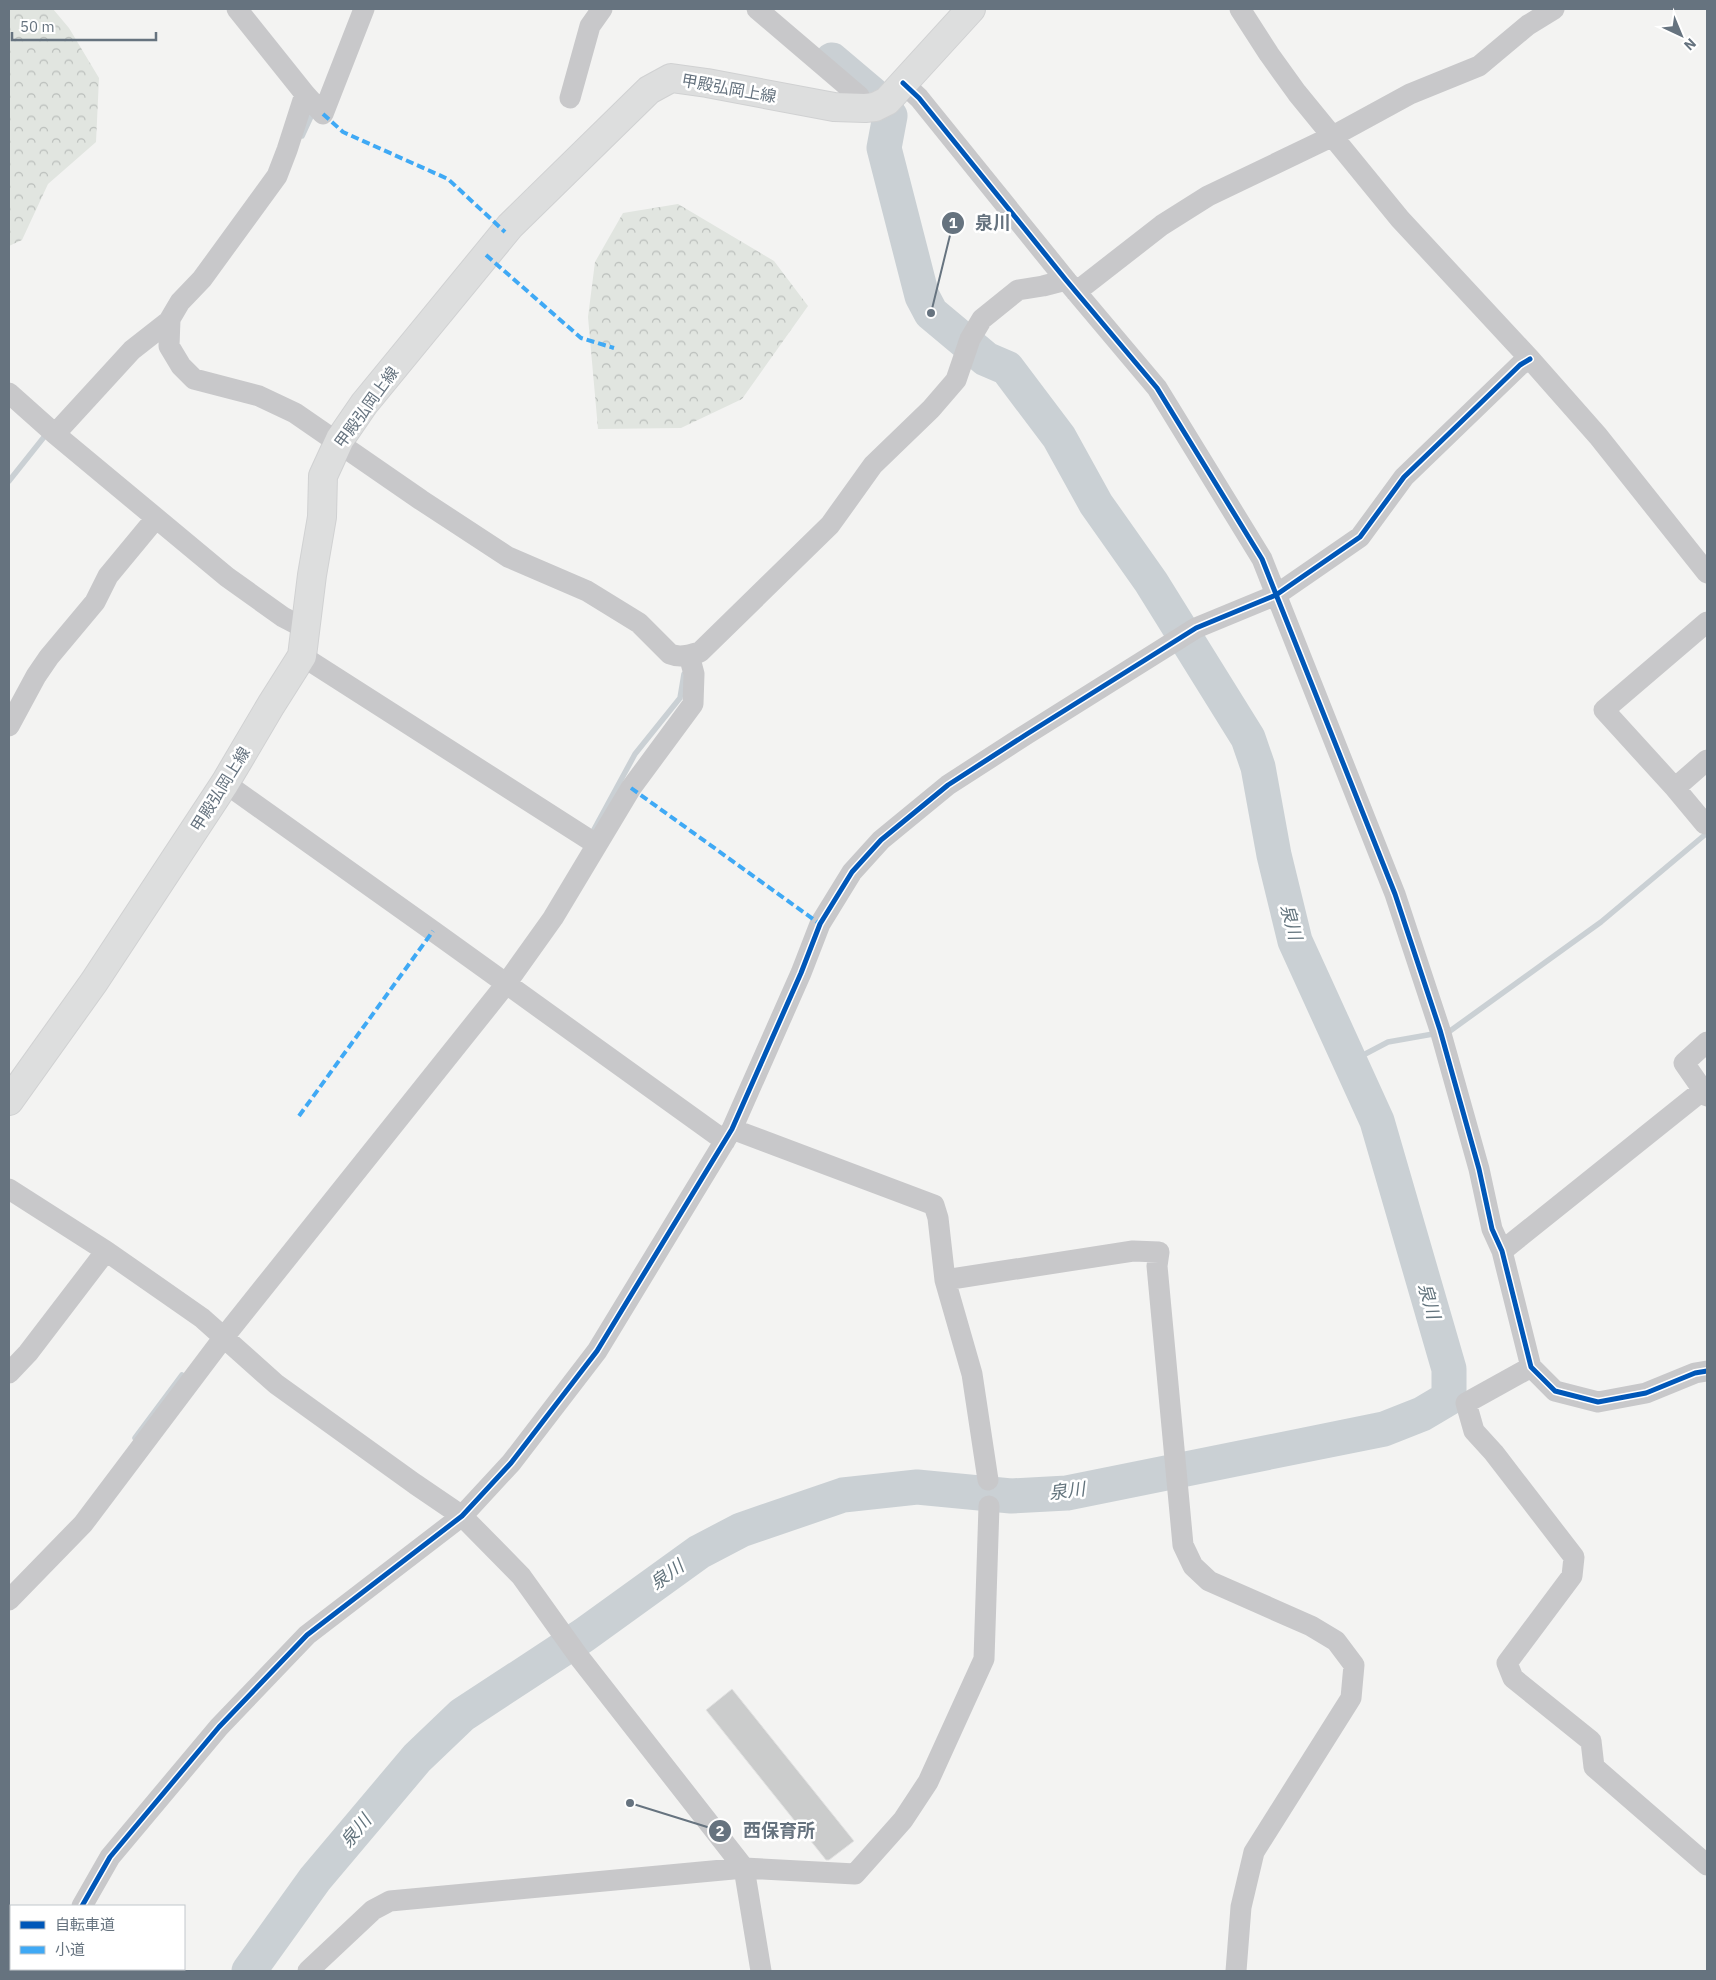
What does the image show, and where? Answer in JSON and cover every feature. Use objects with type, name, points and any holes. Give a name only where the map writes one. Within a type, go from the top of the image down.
[{"type":"main road","points":[[883,100],[971,9]]},
{"type":"main road","name":"甲殿弘岡上線","points":[[9,1101],[94,982],[225,784],[302,656],[322,517],[323,476],[342,437],[364,404],[510,226],[648,90],[671,78],[707,82],[834,107],[883,100]]},
{"type":"street","points":[[237,9],[310,101],[323,114],[364,9]]},
{"type":"street","points":[[570,98],[590,26],[602,9]]},
{"type":"street","points":[[757,9],[859,96],[883,100],[919,98],[1071,286],[1157,388],[1262,559],[1395,894],[1442,1034],[1479,1169],[1492,1229],[1502,1251],[1531,1367],[1554,1390],[1598,1402],[1646,1393],[1695,1373],[1707,1371]]},
{"type":"street","points":[[1240,9],[1292,85],[1400,219],[1530,359],[1598,436],[1707,573]]},
{"type":"street","points":[[169,321],[169,346],[181,366],[194,379],[259,396],[342,437],[508,557],[587,591],[639,623],[670,654],[683,656],[700,652],[830,524],[872,466],[931,409],[956,380],[968,346],[982,318],[1018,290],[1043,286],[1071,286],[1208,196],[1333,136],[1410,94],[1479,66],[1528,26],[1554,9]]},
{"type":"street","points":[[48,428],[132,350],[169,321],[180,302],[202,279],[277,176],[310,101]]},
{"type":"street","points":[[83,1905],[116,1849],[219,1727],[308,1635],[462,1516],[511,1463],[597,1351],[729,1135],[801,973],[820,924],[852,872],[881,840],[948,785],[1177,640],[1196,628],[1276,595],[1360,537],[1404,477],[1520,364],[1530,359]]},
{"type":"street","points":[[9,394],[227,577],[283,617],[306,629]]},
{"type":"street","points":[[9,726],[48,656],[95,602],[108,576],[156,518]]},
{"type":"street","points":[[1705,824],[1604,710],[1707,622]]},
{"type":"street","points":[[302,656],[588,839]]},
{"type":"street","points":[[9,1600],[83,1524],[222,1335],[499,978],[553,918],[588,839],[631,788],[693,704],[694,674],[683,656]]},
{"type":"street","points":[[1675,788],[1707,760]]},
{"type":"street","points":[[225,784],[499,978],[729,1135],[934,1205],[938,1218],[945,1280],[972,1374],[988,1480]]},
{"type":"street","points":[[1502,1251],[1705,1093],[1684,1063],[1707,1042]]},
{"type":"street","points":[[9,1189],[106,1251],[202,1318],[276,1384],[462,1516],[521,1576],[579,1656],[744,1868],[760,1971]]},
{"type":"street","points":[[9,1373],[28,1353],[106,1251]]},
{"type":"street","points":[[945,1280],[1133,1251],[1159,1252],[1158,1266],[1183,1545],[1193,1566],[1209,1581],[1311,1626],[1336,1641],[1354,1665],[1351,1698],[1254,1852],[1241,1907],[1236,1971]]},
{"type":"street","points":[[1531,1367],[1466,1403],[1474,1430],[1494,1453],[1574,1558],[1572,1576],[1507,1663],[1512,1678],[1591,1741],[1594,1767],[1707,1865]]},
{"type":"street","points":[[308,1971],[373,1910],[390,1902],[744,1868],[856,1874],[903,1820],[928,1782],[984,1659],[989,1506]]},
{"type":"green space","points":[[9,9],[53,9],[69,28],[99,78],[96,142],[48,184],[22,240],[9,246]]},
{"type":"green space","points":[[678,204],[774,261],[808,306],[742,399],[681,428],[598,429],[588,317],[595,262],[623,213]]},
{"type":"building","points":[[732,1689],[854,1841],[829,1860],[826,1860],[706,1710]]},
{"type":"waterway","name":"泉川","points":[[249,1971],[315,1879],[417,1758],[462,1715],[584,1635],[699,1552],[741,1530],[843,1495],[917,1487],[1011,1496],[1067,1493],[1384,1429],[1422,1414],[1449,1398],[1449,1369],[1377,1121],[1295,941],[1274,855],[1258,767],[1248,738],[1151,582],[1096,504],[1059,437],[1007,368],[986,359],[931,313],[922,296],[884,148],[890,116],[871,93],[832,60]]},
{"type":"waterway","points":[[302,136],[314,110]]},
{"type":"waterway","points":[[9,481],[48,432]]},
{"type":"waterway","points":[[591,835],[635,754],[680,698],[684,674]]},
{"type":"waterway","points":[[1350,1062],[1388,1042],[1450,1031],[1601,922],[1707,833]]},
{"type":"waterway","points":[[135,1438],[182,1375]]},
{"type":"marked path","points":[[323,114],[343,132],[448,179],[505,232]]},
{"type":"marked path","points":[[486,255],[581,338],[614,348]]},
{"type":"marked path","points":[[631,788],[820,924]]},
{"type":"marked path","points":[[299,1116],[433,931]]},
{"type":"cycle path","points":[[903,83],[919,98],[1066,280],[1157,388],[1262,559],[1395,894],[1440,1030],[1479,1169],[1492,1229],[1502,1251],[1531,1367],[1555,1391],[1598,1402],[1646,1393],[1695,1373],[1707,1371]]},
{"type":"cycle path","points":[[83,1905],[110,1857],[219,1727],[307,1635],[462,1516],[511,1463],[597,1351],[732,1129],[801,973],[820,924],[852,872],[881,840],[948,785],[1027,734],[1196,628],[1276,595],[1360,537],[1404,477],[1520,365],[1530,359]]},
{"type":"place","name":"泉川","points":[[931,313]]},
{"type":"place","name":"西保育所","points":[[630,1803]]}]
